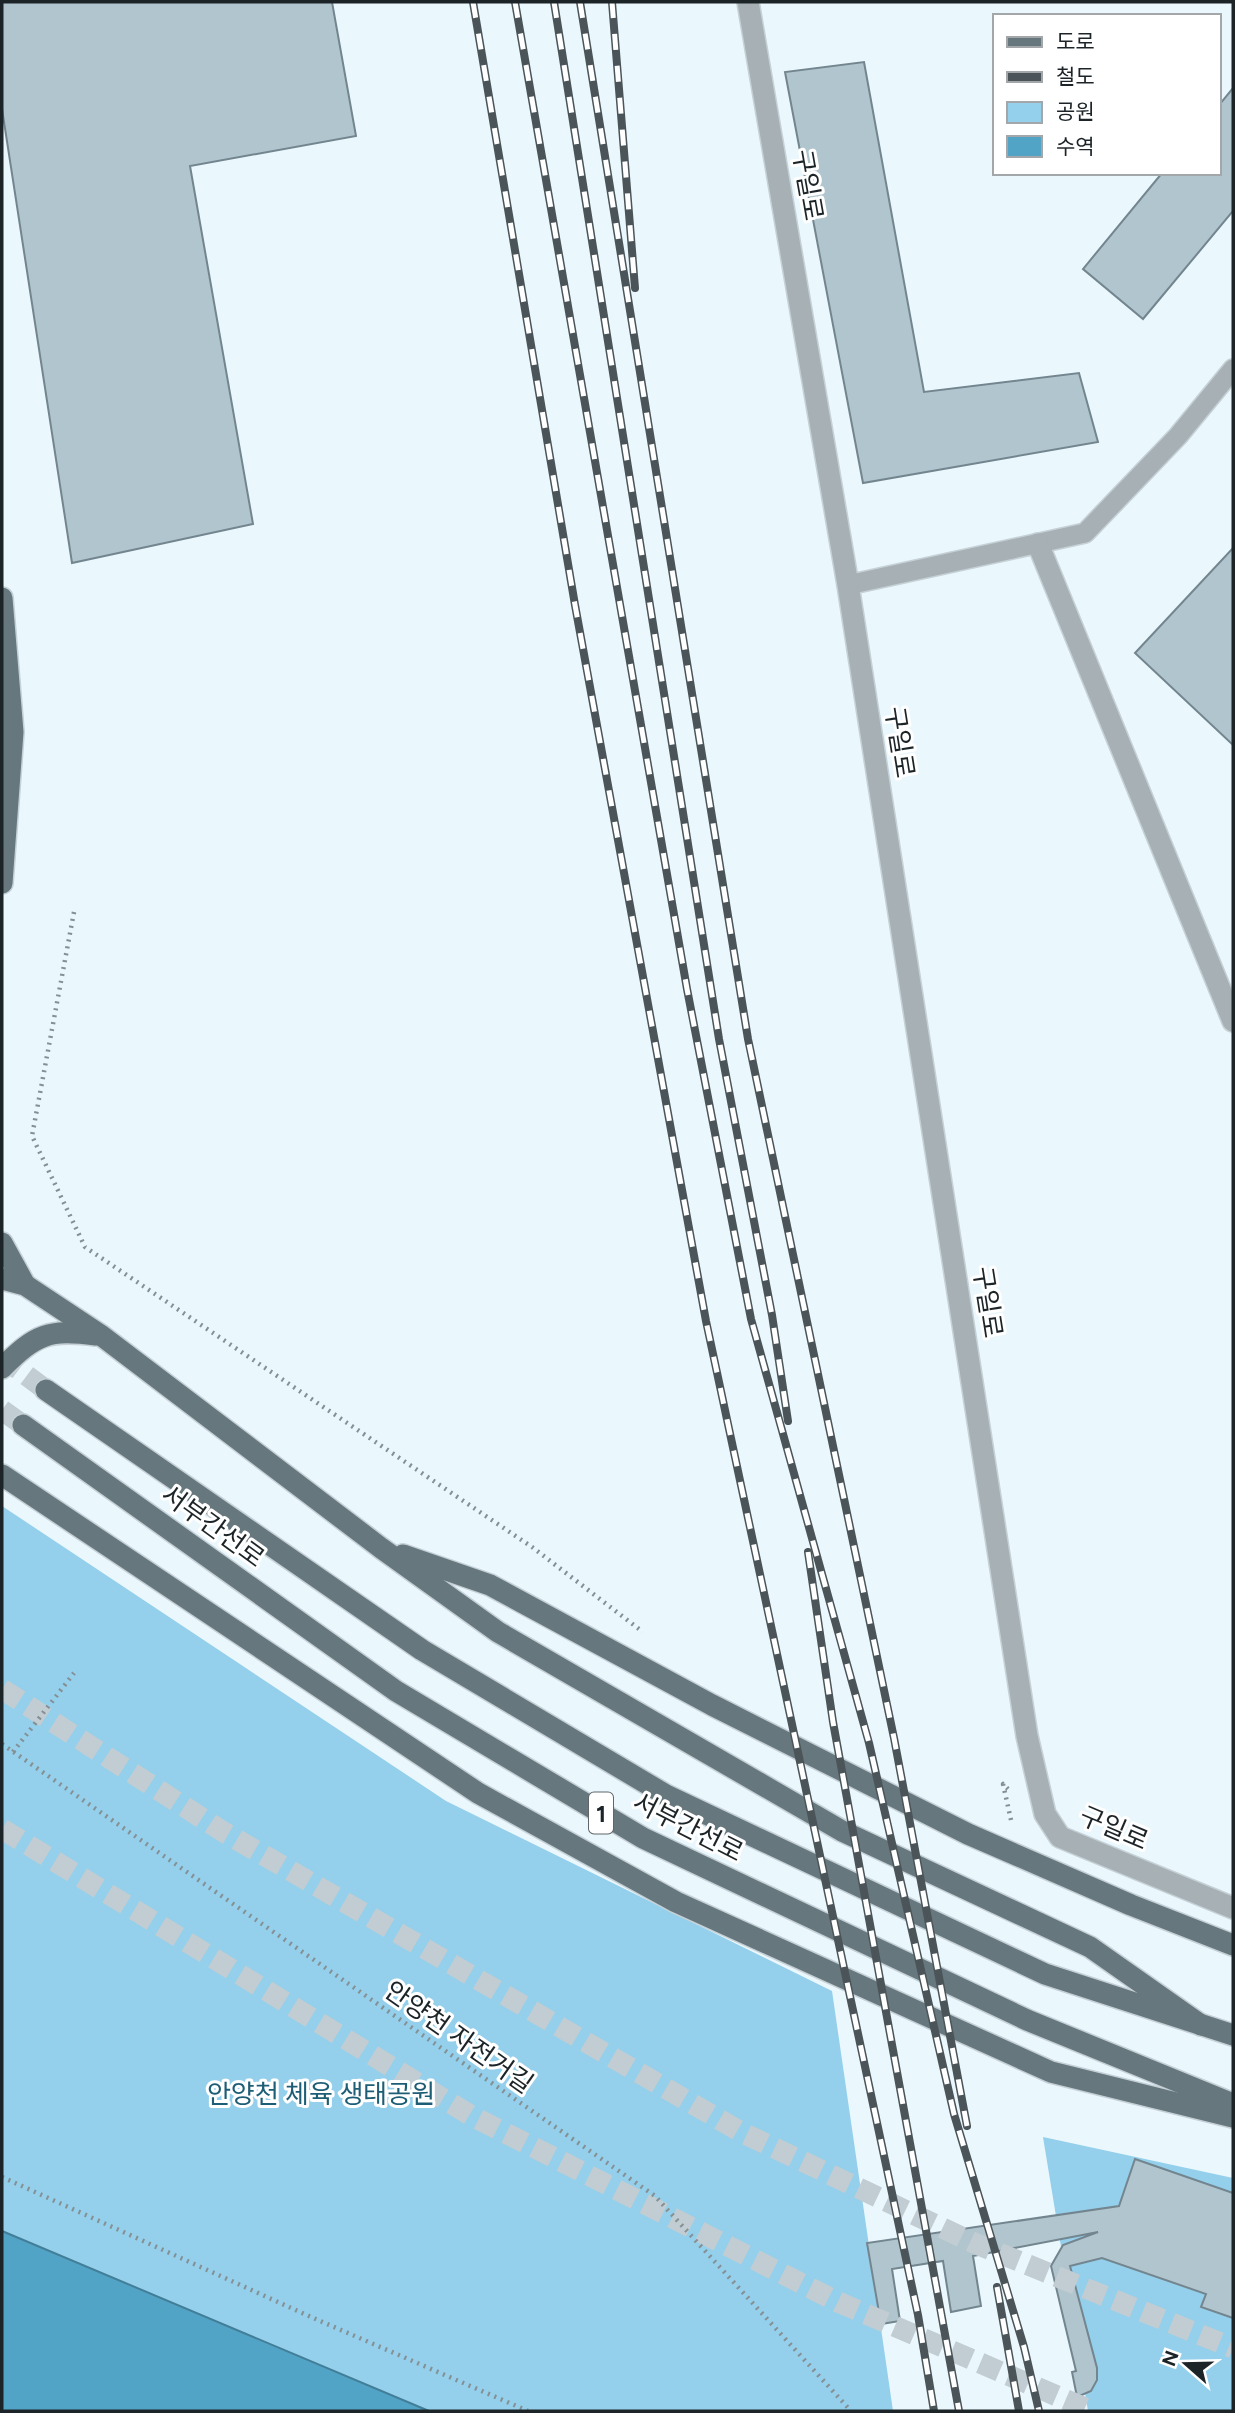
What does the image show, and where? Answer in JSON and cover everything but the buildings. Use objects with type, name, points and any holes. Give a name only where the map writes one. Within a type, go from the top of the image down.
[{"type":"main road","points":[[2,598],[13,732],[2,883]]},
{"type":"main road","points":[[2,1243],[25,1285]]},
{"type":"main road","points":[[2,1279],[25,1285],[102,1336],[381,1548],[498,1632],[842,1831],[1090,1947],[1201,2025]]},
{"type":"main road","points":[[2,1368],[26,1344],[60,1331],[102,1336]]},
{"type":"main road","name":"서부간선로","points":[[47,1390],[422,1650],[666,1795],[1045,1974],[1233,2035]]},
{"type":"main road","name":"서부간선로","points":[[23,1424],[396,1691],[643,1838],[1027,2020],[1233,2104]]},
{"type":"main road","points":[[3,1475],[478,1793],[676,1902],[1051,2071],[1233,2117]]},
{"type":"main road","points":[[381,1548],[490,1585],[712,1705],[968,1834],[1130,1905],[1233,1945]]},
{"type":"street","name":"구일로","points":[[748,2],[848,585],[1027,1736],[1045,1814],[1060,1837],[1233,1908]]},
{"type":"street","points":[[1038,544],[1233,1021]]},
{"type":"lane","points":[[848,585],[1086,533],[1178,436],[1233,369]]},
{"type":"path","points":[[74,912],[32,1136],[85,1247],[533,1546],[648,1635]]},
{"type":"path","points":[[13,1752],[74,1673]]},
{"type":"path","name":"안양천 자전거길","points":[[2,1744],[655,2196],[851,2411]]},
{"type":"path","points":[[999,1815],[1011,1821],[1003,1784],[1012,1793]]},
{"type":"path","points":[[2,2177],[311,2318],[528,2411]]},
{"type":"green space","name":"안양천 체육 생태공원","points":[[2,1506],[446,1801],[832,1991],[893,2411],[2,2411]]},
{"type":"green space","points":[[1043,2137],[1233,2178],[1233,2411],[1088,2411]]},
{"type":"water","points":[[2,2231],[429,2411],[2,2411]]},
{"type":"tunnel","points":[[2,1357],[46,1390]]},
{"type":"tunnel","points":[[2,1410],[23,1425]]},
{"type":"tunnel","points":[[2,1689],[222,1831],[741,2132],[974,2243],[1233,2348]]},
{"type":"tunnel","points":[[2,1829],[470,2115],[838,2302],[1092,2411]]},
{"type":"railway","points":[[473,2],[575,605],[706,1321],[918,2315],[934,2411]]},
{"type":"railway","points":[[515,2],[687,989],[751,1319],[869,1743],[954,2114],[1024,2347],[1039,2411]]},
{"type":"railway","points":[[554,2],[719,1039],[772,1315],[788,1421]]},
{"type":"railway","points":[[580,2],[748,1039],[894,1738],[967,2126]]},
{"type":"railway","points":[[612,2],[635,288]]},
{"type":"railway","points":[[808,1552],[833,1722],[959,2411]]},
{"type":"railway","points":[[997,2287],[1019,2411]]}]
